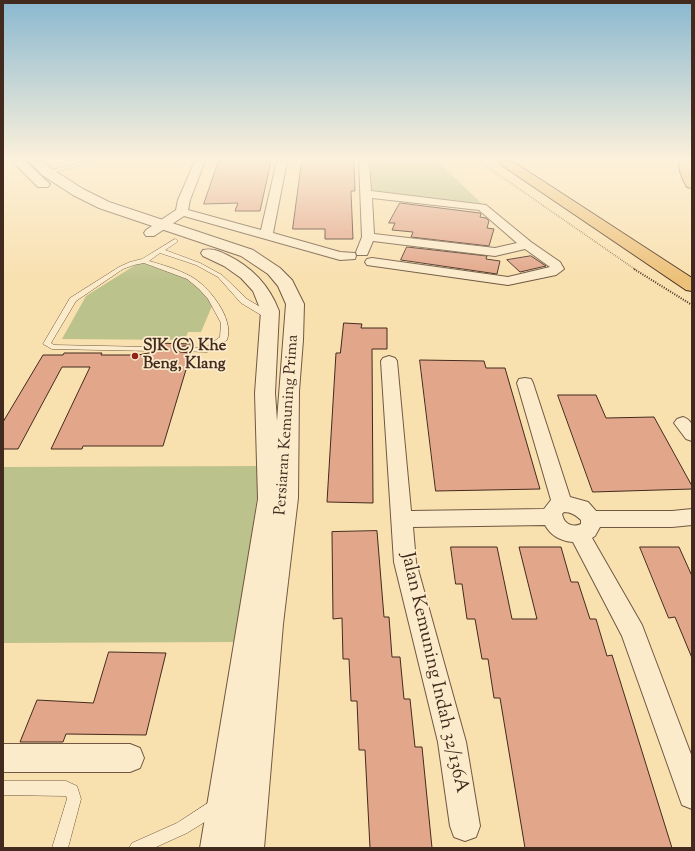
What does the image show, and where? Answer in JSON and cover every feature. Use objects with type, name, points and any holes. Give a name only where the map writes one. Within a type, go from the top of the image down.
[{"type":"highway","points":[[564,201],[692,286]]},
{"type":"highway","points":[[587,201],[680,262]]},
{"type":"street","name":"Persiaran Kemuning Prima","points":[[70,201],[96,213],[247,253],[274,271],[286,284],[295,304],[294,340],[288,409],[286,498],[268,624],[238,796],[219,848]]},
{"type":"street","name":"Persiaran Kemuning Prima","points":[[95,201],[155,229],[168,246],[226,260],[245,271],[258,285],[267,302],[269,316],[265,393],[270,499],[238,796],[245,848]]},
{"type":"street","points":[[182,212],[184,201]]},
{"type":"street","points":[[266,235],[273,201]]},
{"type":"street","points":[[356,254],[368,237],[365,201]]},
{"type":"street","points":[[155,229],[182,212],[340,256],[368,254],[372,262],[508,281],[551,272],[557,268],[555,264],[527,245],[484,208],[479,206],[429,201]]},
{"type":"street","points":[[368,237],[495,252],[527,245]]},
{"type":"street","name":"Jalan Kemuning Indah 32/136A","points":[[389,361],[403,519],[405,562],[452,742],[465,826]]},
{"type":"street","points":[[525,383],[557,511],[556,527],[567,533],[585,526],[692,517]]},
{"type":"street","points":[[266,410],[288,409]]},
{"type":"street","points":[[403,519],[557,511],[567,504],[579,507],[588,514],[585,526],[633,633],[692,794]]},
{"type":"street","points":[[3,758],[130,758]]},
{"type":"street","points":[[238,796],[254,848]]},
{"type":"lane","points":[[150,349],[52,347],[47,344],[73,300],[120,268],[132,263],[144,261],[168,246]]},
{"type":"lane","points":[[144,261],[165,268],[193,281],[211,298],[225,323],[224,338],[207,350],[184,349]]},
{"type":"lane","points":[[3,788],[66,788],[72,791],[74,799],[60,848]]},
{"type":"lane","points":[[137,848],[182,828],[211,810],[238,796]]},
{"type":"path","points":[[536,201],[638,272],[692,305]]},
{"type":"green space","points":[[461,201],[479,201],[481,203]]},
{"type":"green space","points":[[145,259],[183,274],[206,293],[212,306],[201,332],[188,332],[185,340],[62,339],[86,296]]},
{"type":"green space","points":[[262,466],[235,642],[3,643],[3,467]]},
{"type":"building","points":[[205,201],[262,201],[260,211],[235,211],[238,203],[204,204]]},
{"type":"building","points":[[297,201],[351,201],[353,239],[325,239],[325,229],[293,229]]},
{"type":"building","points":[[400,203],[480,213],[480,217],[486,218],[489,221],[487,228],[494,229],[489,246],[411,237],[413,232],[392,230],[395,223],[389,223]]},
{"type":"building","points":[[407,247],[487,256],[486,259],[500,261],[497,274],[401,260]]},
{"type":"building","points":[[531,256],[546,266],[520,272],[507,260]]},
{"type":"building","points":[[344,323],[362,324],[361,328],[387,328],[387,349],[372,349],[373,503],[327,502],[336,353],[340,353]]},
{"type":"building","points":[[152,343],[194,344],[194,346],[183,346],[178,349],[180,352],[191,353],[163,446],[83,446],[82,449],[51,449],[90,367],[62,367],[18,449],[3,449],[3,422],[43,355],[63,355],[64,353],[102,353],[101,355],[138,355],[154,352],[155,349],[151,346]]},
{"type":"building","points":[[420,360],[484,361],[486,368],[505,368],[540,489],[436,491]]},
{"type":"building","points":[[558,395],[596,395],[606,418],[654,417],[692,486],[692,489],[593,492]]},
{"type":"building","points":[[377,531],[384,617],[389,617],[392,657],[400,657],[404,699],[410,699],[415,747],[422,747],[432,848],[370,848],[365,750],[359,750],[357,701],[351,701],[349,659],[343,659],[342,618],[333,619],[332,532]]},
{"type":"building","points":[[451,547],[497,547],[512,619],[537,619],[519,547],[561,547],[571,582],[578,582],[590,619],[596,619],[607,656],[612,655],[672,848],[525,848],[500,698],[494,698],[488,659],[482,659],[475,619],[467,619],[462,584],[456,584]]},
{"type":"building","points":[[640,547],[679,547],[692,576],[692,658],[675,617],[669,618]]},
{"type":"building","points":[[109,652],[166,653],[146,735],[66,734],[63,742],[20,742],[37,700],[93,703]]},
{"type":"place","name":"SJK (C) Khe Beng, Klang","points":[[135,356]]}]
